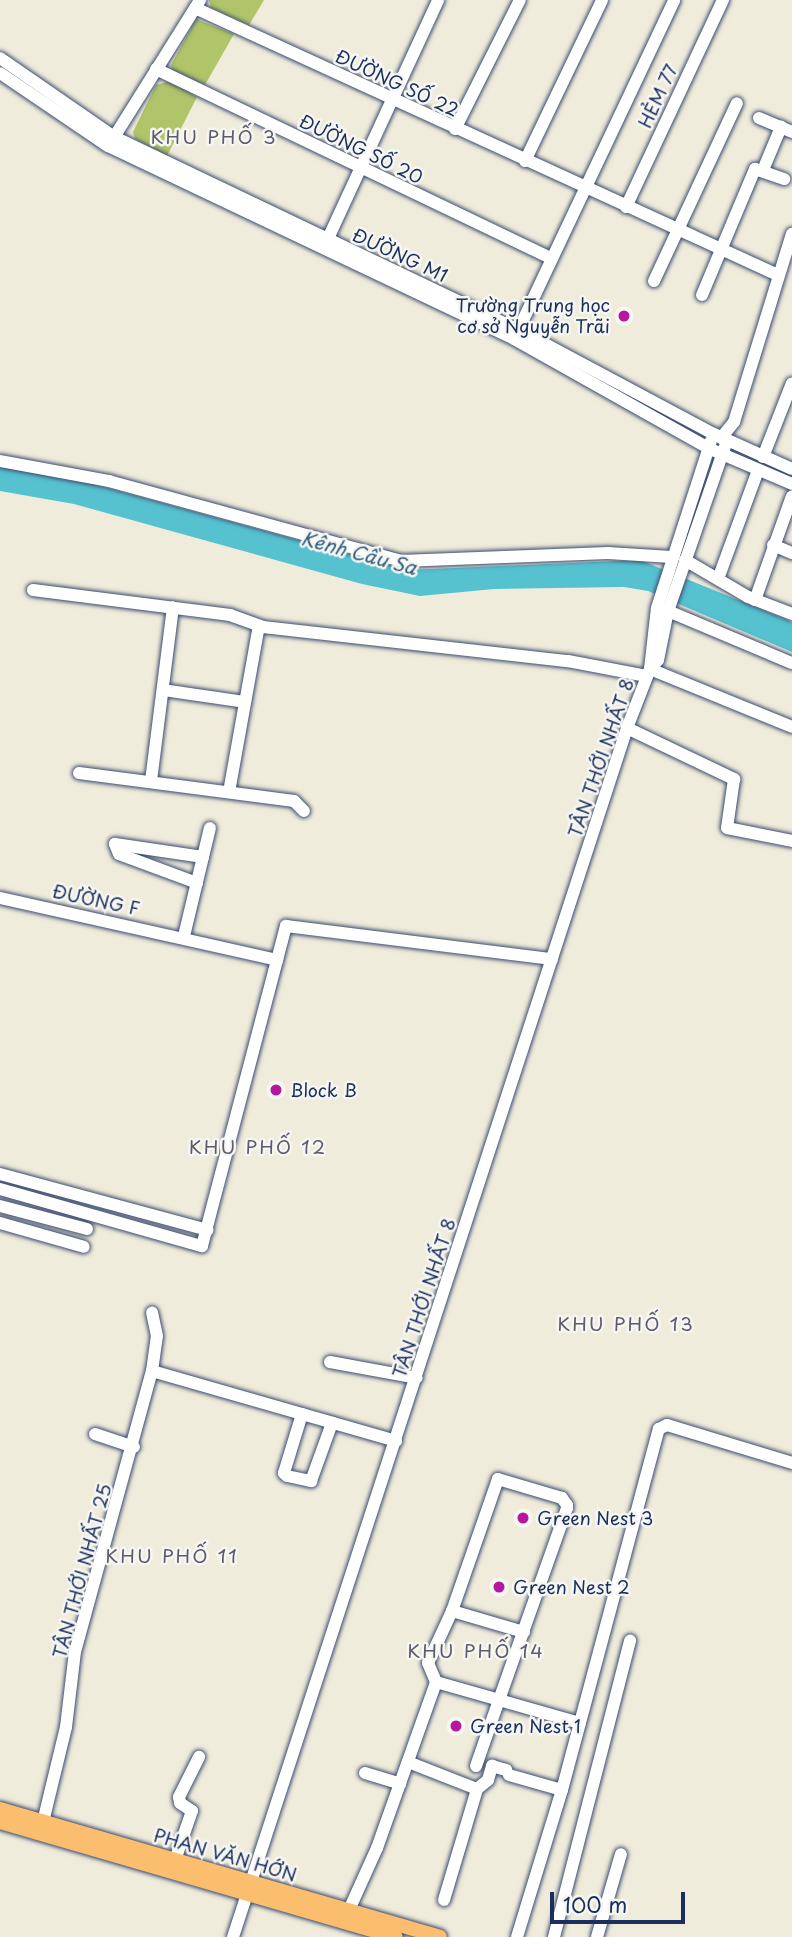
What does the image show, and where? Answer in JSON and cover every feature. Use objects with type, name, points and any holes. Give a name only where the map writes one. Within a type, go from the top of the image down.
[{"type":"main road","name":"PHAN VĂN HỚN","points":[[0,1809],[175,1860],[376,1934],[396,1937]]},
{"type":"main road","name":"PHAN VĂN HỚN","points":[[0,1822],[248,1889],[349,1910],[440,1937]]},
{"type":"street","points":[[325,244],[389,98],[438,0]]},
{"type":"street","points":[[455,129],[520,0]]},
{"type":"street","points":[[524,161],[602,0]]},
{"type":"street","points":[[517,335],[674,0]]},
{"type":"street","name":"HẺM 77","points":[[626,207],[723,0]]},
{"type":"street","points":[[111,141],[198,4]]},
{"type":"street","name":"ĐƯỜNG SỐ 22","points":[[198,4],[455,129],[778,275]]},
{"type":"street","name":"ĐƯỜNG M1","points":[[0,58],[111,141]]},
{"type":"street","name":"ĐƯỜNG SỐ 20","points":[[156,69],[552,259]]},
{"type":"street","name":"ĐƯỜNG M1","points":[[0,74],[111,141],[517,335],[721,438],[792,484]]},
{"type":"street","points":[[654,281],[737,103]]},
{"type":"street","points":[[759,118],[787,130],[763,170]]},
{"type":"street","points":[[702,295],[755,169],[784,179]]},
{"type":"street","points":[[662,609],[671,557],[708,449],[734,422],[792,234]]},
{"type":"street","name":"ĐƯỜNG M1","points":[[517,335],[708,449],[721,455],[792,469]]},
{"type":"street","points":[[718,579],[792,383]]},
{"type":"street","points":[[662,609],[685,560],[721,455],[721,438]]},
{"type":"street","points":[[0,461],[109,481],[401,561],[608,553],[671,557]]},
{"type":"street","points":[[755,600],[792,496]]},
{"type":"street","points":[[773,545],[792,553]]},
{"type":"street","points":[[685,560],[755,600],[792,614]]},
{"type":"street","points":[[33,590],[230,615],[259,626],[568,661],[649,673],[792,727]]},
{"type":"street","points":[[151,781],[173,607]]},
{"type":"street","points":[[662,609],[792,663]]},
{"type":"street","name":"TÂN THỚI NHẤT 8","points":[[233,1937],[627,728],[649,673],[658,660],[662,609]]},
{"type":"street","points":[[229,792],[259,626]]},
{"type":"street","points":[[163,690],[245,702]]},
{"type":"street","points":[[627,728],[734,779],[727,828],[792,841]]},
{"type":"street","points":[[79,773],[294,801],[304,811]]},
{"type":"street","points":[[184,936],[210,828]]},
{"type":"street","points":[[197,883],[119,854],[115,844],[203,857]]},
{"type":"street","name":"ĐƯỜNG F","points":[[0,898],[184,936],[277,960]]},
{"type":"street","points":[[0,1189],[202,1246],[286,926],[552,959]]},
{"type":"street","points":[[0,1174],[208,1230]]},
{"type":"street","points":[[0,1206],[87,1229]]},
{"type":"street","points":[[0,1223],[84,1247]]},
{"type":"street","name":"TÂN THỚI NHẤT 25","points":[[43,1822],[66,1727],[75,1652],[134,1447],[152,1371],[157,1336],[152,1313]]},
{"type":"street","points":[[330,1362],[416,1378]]},
{"type":"street","points":[[152,1371],[396,1441]]},
{"type":"street","points":[[302,1414],[284,1473],[287,1476],[310,1481],[332,1423]]},
{"type":"street","points":[[517,1937],[562,1790],[662,1425],[792,1462]]},
{"type":"street","points":[[95,1434],[134,1447]]},
{"type":"street","points":[[349,1910],[400,1784],[436,1682],[428,1663],[452,1611],[495,1483],[505,1480],[562,1498],[568,1505],[477,1766]]},
{"type":"street","points":[[452,1611],[523,1632]]},
{"type":"street","points":[[554,1937],[630,1641]]},
{"type":"street","points":[[436,1682],[580,1723]]},
{"type":"street","points":[[175,1860],[192,1811],[180,1803],[178,1797],[200,1757]]},
{"type":"street","points":[[408,1762],[477,1789]]},
{"type":"street","points":[[444,1900],[477,1789],[488,1780],[492,1766],[562,1790]]},
{"type":"street","points":[[365,1773],[400,1784]]},
{"type":"street","points":[[597,1937],[621,1854]]},
{"type":"green space","points":[[209,0],[264,0],[249,25],[211,8]]},
{"type":"green space","points":[[196,19],[234,34],[205,85],[172,72],[171,65]]},
{"type":"green space","points":[[170,81],[197,97],[167,156],[135,139],[133,132],[156,85]]},
{"type":"water","points":[[0,466],[60,475],[408,570],[640,560],[792,622],[792,652],[648,591],[624,587],[494,589],[420,596],[362,584],[74,504],[0,491]]},
{"type":"place","name":"Trường Trung học cơ sở Nguyễn Trãi","points":[[624,316]]},
{"type":"place","name":"Block B","points":[[276,1090]]},
{"type":"place","name":"Green Nest 3","points":[[523,1518]]},
{"type":"place","name":"Green Nest 2","points":[[499,1587]]},
{"type":"place","name":"Green Nest 1","points":[[456,1726]]},
{"type":"district","name":"KHU PHỐ 3","points":[[214,137]]},
{"type":"district","name":"KHU PHỐ 12","points":[[258,1147]]},
{"type":"district","name":"KHU PHỐ 13","points":[[626,1324]]},
{"type":"district","name":"KHU PHỐ 11","points":[[172,1556]]},
{"type":"district","name":"KHU PHỐ 14","points":[[476,1651]]},
{"type":"water label","name":"Kênh Cầu Sa","points":[[359,553]]}]
